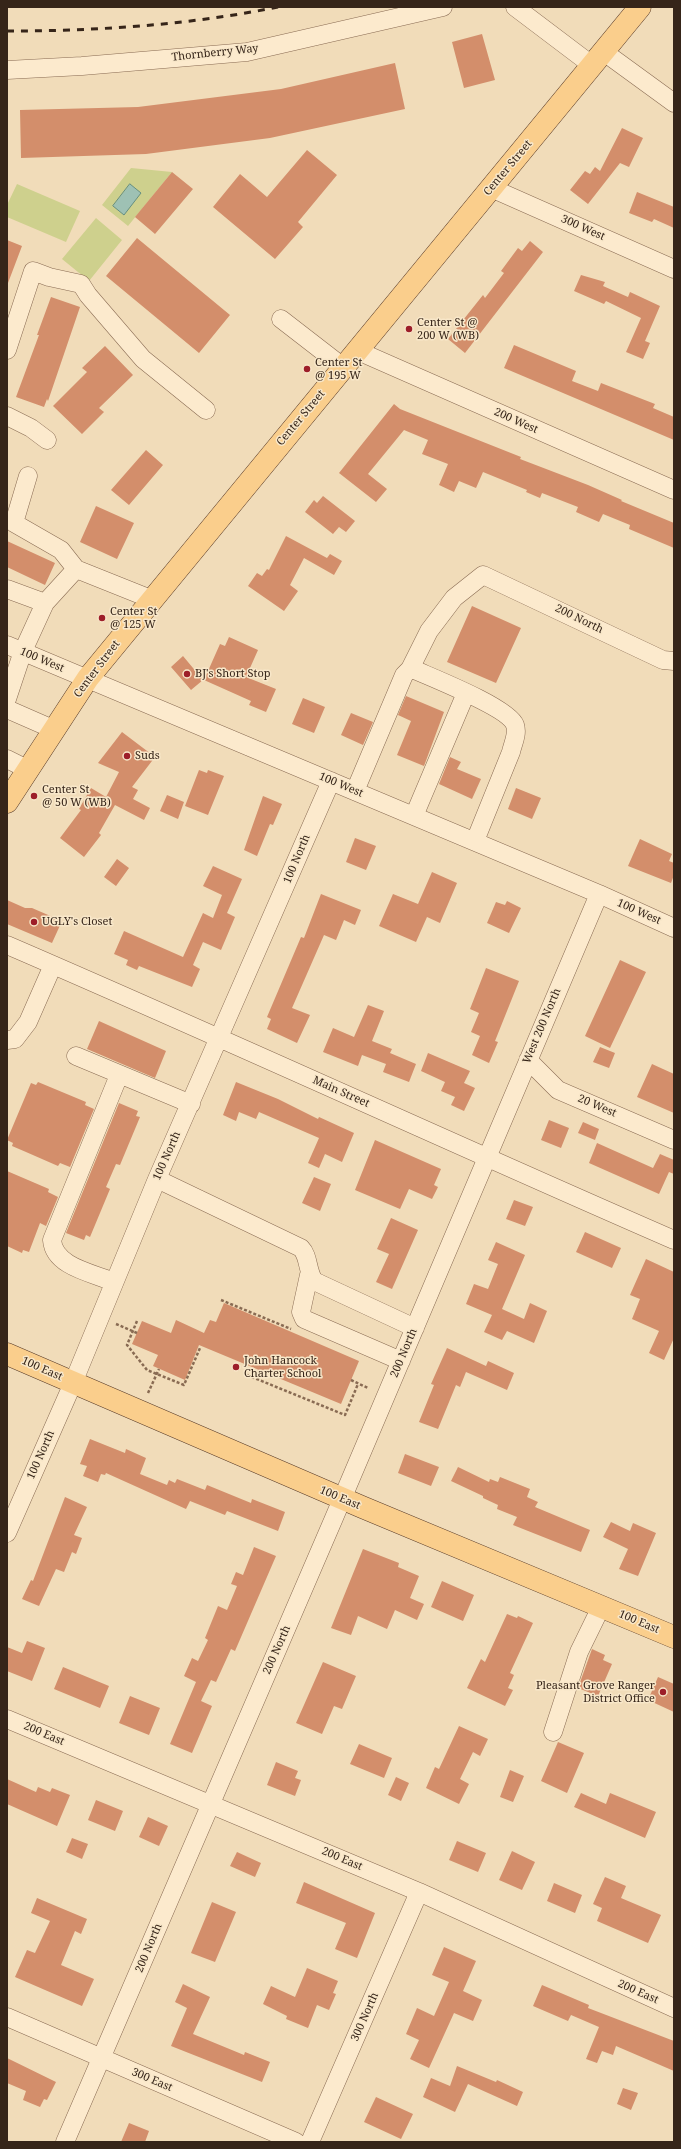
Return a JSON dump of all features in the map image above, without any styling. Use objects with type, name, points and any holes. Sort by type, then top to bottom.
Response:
[{"type":"main road","name":"Center Street","points":[[7,802],[88,678],[151,599],[599,59],[640,7]]},
{"type":"main road","name":"100 East","points":[[7,1354],[342,1499],[674,1637]]},
{"type":"street","name":"Thornberry Way","points":[[7,70],[82,66],[247,52],[443,7]]},
{"type":"street","points":[[515,7],[674,103]]},
{"type":"street","name":"300 West","points":[[491,188],[674,269]]},
{"type":"street","points":[[7,350],[33,271],[49,277],[81,284],[88,295],[143,359],[206,410]]},
{"type":"street","name":"200 West","points":[[281,319],[350,359],[674,490]]},
{"type":"street","points":[[7,416],[31,428],[47,440]]},
{"type":"street","points":[[28,476],[14,522],[61,550],[76,569],[151,599]]},
{"type":"street","points":[[7,699],[15,648],[45,603],[76,569]]},
{"type":"street","name":"200 North","points":[[410,669],[429,632],[454,598],[483,575],[663,660],[674,661]]},
{"type":"street","points":[[7,589],[45,603]]},
{"type":"street","name":"100 West","points":[[15,648],[475,841],[674,928]]},
{"type":"street","points":[[355,791],[404,675],[410,669],[466,693],[509,717],[514,723],[516,730],[511,752],[475,841]]},
{"type":"street","points":[[414,816],[466,693]]},
{"type":"street","points":[[7,709],[55,730]]},
{"type":"street","points":[[7,759],[28,770]]},
{"type":"street","name":"100 North","points":[[7,1533],[73,1383],[157,1179],[331,781]]},
{"type":"street","name":"West 200 North","points":[[487,1158],[599,894]]},
{"type":"street","name":"Main Street","points":[[7,945],[220,1037],[487,1158],[674,1240]]},
{"type":"street","points":[[7,1040],[15,1039],[28,1022],[53,965]]},
{"type":"street","points":[[76,1056],[191,1104]]},
{"type":"street","name":"20 West","points":[[528,1060],[558,1090],[674,1140]]},
{"type":"street","points":[[114,1282],[66,1262],[55,1253],[52,1240],[119,1075]]},
{"type":"street","name":"200 North","points":[[65,2142],[487,1158]]},
{"type":"street","points":[[157,1179],[301,1248],[304,1251],[310,1275],[314,1281],[326,1288],[415,1328]]},
{"type":"street","points":[[310,1275],[301,1312],[304,1319],[401,1360]]},
{"type":"street","points":[[553,1732],[579,1652],[601,1606]]},
{"type":"street","name":"200 East","points":[[7,1719],[420,1892],[674,2008]]},
{"type":"street","name":"300 North","points":[[310,2142],[420,1892]]},
{"type":"street","name":"300 East","points":[[7,2017],[296,2142]]},
{"type":"path","points":[[137,1321],[127,1344],[147,1370],[184,1385],[200,1348]]},
{"type":"path","points":[[116,1324],[137,1333]]},
{"type":"path","points":[[148,1393],[159,1369]]},
{"type":"path","points":[[247,1375],[345,1415],[358,1384]]},
{"type":"path","points":[[351,1380],[368,1388]]},
{"type":"green space","points":[[131,168],[172,172],[128,226],[102,205]]},
{"type":"green space","points":[[17,184],[80,211],[66,242],[7,217],[7,205]]},
{"type":"green space","points":[[96,218],[122,240],[89,281],[62,259]]},
{"type":"shaded area","points":[[130,184],[141,193],[124,215],[113,206]]},
{"type":"building","points":[[482,34],[495,80],[464,88],[452,42]]},
{"type":"building","points":[[395,63],[405,109],[270,138],[146,154],[21,158],[20,110],[138,107],[281,89]]},
{"type":"building","points":[[622,128],[643,138],[629,167],[620,163],[588,204],[570,190],[585,171],[590,174],[595,167],[600,171]]},
{"type":"building","points":[[307,150],[337,175],[298,222],[303,227],[275,259],[213,207],[240,174],[267,197]]},
{"type":"building","points":[[172,172],[193,189],[155,234],[135,217]]},
{"type":"building","points":[[637,192],[674,207],[674,228],[654,219],[652,222],[629,213]]},
{"type":"building","points":[[137,238],[230,315],[199,353],[106,276]]},
{"type":"building","points":[[7,240],[22,246],[8,283],[7,283]]},
{"type":"building","points":[[530,241],[543,252],[465,353],[448,339],[483,295],[485,298],[504,273],[501,271],[518,248],[522,251]]},
{"type":"building","points":[[581,275],[605,282],[603,286],[628,297],[630,292],[660,306],[645,341],[650,343],[643,359],[626,352],[641,318],[606,301],[604,304],[574,291]]},
{"type":"building","points":[[51,297],[80,307],[48,401],[47,399],[44,407],[16,397],[39,335],[37,335]]},
{"type":"building","points":[[514,345],[576,371],[572,381],[598,391],[601,383],[655,404],[653,408],[674,417],[674,440],[504,368]]},
{"type":"building","points":[[105,346],[133,375],[99,408],[104,412],[82,434],[53,406],[87,372],[82,368]]},
{"type":"building","points":[[394,404],[400,409],[521,457],[520,459],[588,485],[622,500],[621,501],[674,523],[674,548],[629,529],[630,525],[603,514],[599,522],[576,512],[578,507],[542,493],[540,498],[526,492],[527,490],[483,472],[476,488],[459,481],[454,492],[439,485],[448,464],[422,454],[428,440],[404,430],[368,474],[387,489],[376,502],[339,473]]},
{"type":"building","points":[[146,450],[163,465],[129,505],[111,490]]},
{"type":"building","points":[[323,496],[355,521],[346,532],[339,527],[333,534],[305,512],[314,500],[317,503]]},
{"type":"building","points":[[96,506],[134,523],[117,559],[80,542]]},
{"type":"building","points":[[286,536],[327,558],[330,554],[342,561],[334,575],[304,558],[290,585],[298,591],[284,611],[248,586],[257,573],[262,576],[267,569],[269,570]]},
{"type":"building","points":[[7,541],[55,563],[45,585],[7,567]]},
{"type":"building","points":[[472,606],[521,628],[496,683],[447,662]]},
{"type":"building","points":[[229,637],[258,650],[246,677],[276,689],[266,712],[249,705],[251,701],[204,680],[220,644],[225,646]]},
{"type":"building","points":[[183,656],[203,680],[191,690],[171,667]]},
{"type":"building","points":[[406,696],[444,712],[424,766],[397,755],[411,721],[398,715]]},
{"type":"building","points":[[303,698],[325,707],[314,733],[292,724]]},
{"type":"building","points":[[351,713],[373,722],[363,745],[341,735]]},
{"type":"building","points":[[122,732],[155,757],[132,787],[138,790],[133,799],[150,808],[144,820],[115,805],[99,833],[101,835],[84,857],[60,838],[81,810],[79,809],[91,788],[106,797],[119,772],[98,763]]},
{"type":"building","points":[[450,757],[461,762],[457,769],[481,779],[472,799],[439,784]]},
{"type":"building","points":[[199,770],[207,773],[208,770],[224,776],[208,815],[185,806]]},
{"type":"building","points":[[516,788],[541,798],[532,819],[508,809]]},
{"type":"building","points":[[167,795],[184,802],[178,819],[160,811]]},
{"type":"building","points":[[263,796],[282,804],[273,825],[270,824],[257,856],[244,850]]},
{"type":"building","points":[[355,838],[376,846],[366,870],[346,862]]},
{"type":"building","points":[[640,839],[672,854],[669,861],[674,863],[674,875],[671,883],[628,866]]},
{"type":"building","points":[[117,859],[129,868],[116,886],[104,877]]},
{"type":"building","points":[[213,866],[242,879],[227,913],[235,917],[221,950],[203,942],[193,965],[200,969],[192,987],[139,966],[137,970],[126,965],[128,960],[114,954],[124,931],[183,957],[203,913],[213,918],[222,895],[203,886]]},
{"type":"building","points":[[432,872],[457,883],[440,923],[427,917],[416,942],[379,926],[393,894],[418,904]]},
{"type":"building","points":[[321,894],[361,910],[355,925],[344,920],[336,940],[324,935],[292,1008],[310,1015],[297,1043],[267,1029],[271,1019],[267,1017],[301,937],[304,938]]},
{"type":"building","name":"UGLY's Closet","points":[[7,900],[25,908],[32,908],[62,921],[52,943],[7,924]]},
{"type":"building","points":[[507,901],[521,908],[509,933],[487,923],[496,902],[505,905]]},
{"type":"building","points":[[620,960],[646,972],[610,1048],[585,1036]]},
{"type":"building","points":[[486,968],[519,981],[495,1041],[498,1042],[489,1063],[472,1055],[480,1036],[471,1032],[479,1013],[470,1009]]},
{"type":"building","points":[[368,1005],[384,1011],[372,1041],[392,1049],[390,1053],[416,1064],[409,1082],[383,1072],[386,1064],[362,1055],[358,1066],[323,1052],[333,1028],[354,1037]]},
{"type":"building","points":[[99,1021],[166,1051],[155,1078],[87,1049]]},
{"type":"building","points":[[600,1047],[615,1053],[609,1068],[593,1062]]},
{"type":"building","points":[[428,1053],[470,1071],[464,1083],[475,1088],[464,1111],[451,1105],[455,1097],[441,1091],[445,1082],[421,1071]]},
{"type":"building","points":[[652,1064],[674,1074],[674,1113],[637,1097]]},
{"type":"building","points":[[38,1082],[86,1102],[85,1105],[94,1109],[70,1167],[60,1163],[58,1166],[12,1146],[13,1143],[7,1140],[31,1083],[36,1085]]},
{"type":"building","points":[[236,1082],[278,1099],[318,1119],[319,1117],[354,1133],[342,1162],[325,1154],[319,1168],[308,1163],[319,1138],[259,1112],[256,1119],[239,1112],[236,1121],[223,1115]]},
{"type":"building","points":[[119,1103],[138,1111],[136,1116],[140,1117],[120,1165],[116,1164],[106,1187],[110,1189],[90,1237],[86,1235],[84,1240],[66,1233]]},
{"type":"building","points":[[549,1120],[569,1128],[561,1148],[541,1140]]},
{"type":"building","points":[[583,1122],[599,1129],[595,1140],[578,1133]]},
{"type":"building","points":[[375,1140],[441,1169],[434,1185],[438,1187],[432,1199],[409,1189],[400,1209],[355,1190]]},
{"type":"building","points":[[597,1143],[653,1168],[660,1154],[674,1160],[674,1174],[669,1172],[659,1194],[589,1163]]},
{"type":"building","points":[[7,1171],[49,1189],[48,1192],[58,1197],[46,1226],[40,1223],[29,1252],[23,1250],[22,1253],[7,1246]]},
{"type":"building","points":[[314,1177],[331,1184],[320,1211],[302,1203]]},
{"type":"building","points":[[514,1200],[533,1207],[525,1226],[506,1219]]},
{"type":"building","points":[[391,1218],[418,1230],[392,1289],[376,1282],[389,1254],[377,1249]]},
{"type":"building","points":[[585,1232],[621,1248],[612,1268],[576,1252]]},
{"type":"building","points":[[496,1242],[525,1255],[502,1309],[524,1319],[530,1303],[547,1311],[534,1343],[507,1331],[502,1340],[484,1332],[492,1315],[466,1304],[474,1284],[488,1289],[498,1264],[488,1260]]},
{"type":"building","points":[[646,1259],[674,1272],[674,1338],[664,1360],[649,1353],[659,1331],[632,1319],[640,1299],[630,1295]]},
{"type":"building","points":[[224,1303],[359,1361],[341,1404],[199,1345],[185,1380],[153,1366],[158,1355],[132,1344],[142,1321],[171,1333],[176,1320],[204,1333],[210,1320],[216,1322]]},
{"type":"building","points":[[447,1348],[486,1366],[488,1361],[514,1373],[507,1390],[466,1372],[460,1387],[456,1385],[438,1429],[419,1422],[434,1385],[431,1384]]},
{"type":"building","points":[[90,1439],[125,1453],[126,1449],[146,1458],[140,1474],[167,1485],[169,1480],[175,1483],[177,1479],[205,1490],[207,1485],[251,1503],[252,1499],[285,1512],[278,1531],[227,1511],[225,1515],[190,1501],[186,1509],[106,1473],[105,1475],[101,1474],[98,1482],[83,1476],[87,1466],[80,1464]]},
{"type":"building","points":[[405,1454],[439,1467],[431,1486],[398,1473]]},
{"type":"building","points":[[458,1467],[489,1482],[490,1479],[498,1482],[500,1477],[530,1489],[527,1497],[538,1502],[535,1507],[590,1530],[581,1552],[513,1525],[517,1517],[497,1509],[498,1505],[451,1481]]},
{"type":"building","points":[[65,1497],[87,1507],[74,1535],[82,1538],[76,1554],[72,1552],[64,1572],[56,1569],[39,1606],[22,1599],[31,1580],[33,1581]]},
{"type":"building","points":[[611,1522],[630,1531],[633,1523],[656,1533],[638,1576],[619,1569],[628,1549],[603,1537]]},
{"type":"building","points":[[254,1547],[276,1556],[235,1651],[231,1649],[216,1682],[211,1680],[201,1701],[212,1706],[192,1753],[170,1744],[196,1682],[184,1676],[192,1658],[198,1661],[208,1640],[205,1638],[218,1606],[227,1610],[237,1586],[231,1584],[236,1572],[243,1575]]},
{"type":"building","points":[[363,1549],[399,1563],[398,1567],[419,1576],[410,1598],[424,1604],[417,1620],[395,1610],[387,1629],[358,1616],[351,1635],[331,1628]]},
{"type":"building","points":[[442,1581],[474,1595],[463,1621],[431,1607]]},
{"type":"building","points":[[507,1614],[517,1618],[518,1616],[533,1623],[510,1673],[514,1675],[508,1688],[513,1690],[505,1706],[467,1688],[481,1659],[485,1662]]},
{"type":"building","points":[[27,1641],[45,1648],[32,1681],[7,1671],[7,1647],[22,1653]]},
{"type":"building","points":[[592,1649],[605,1655],[603,1660],[612,1664],[598,1696],[578,1688]]},
{"type":"building","points":[[323,1662],[356,1676],[342,1709],[334,1706],[322,1734],[296,1723]]},
{"type":"building","points":[[63,1667],[109,1686],[100,1708],[54,1689]]},
{"type":"building","name":"Pleasant Grove Ranger District Office","points":[[658,1677],[674,1684],[674,1712],[648,1700]]},
{"type":"building","points":[[130,1696],[160,1708],[149,1735],[119,1723]]},
{"type":"building","points":[[459,1726],[488,1739],[480,1756],[473,1752],[460,1779],[469,1784],[459,1804],[426,1788],[435,1767],[439,1769]]},
{"type":"building","points":[[558,1742],[584,1753],[567,1793],[541,1781]]},
{"type":"building","points":[[359,1744],[392,1758],[384,1778],[350,1764]]},
{"type":"building","points":[[276,1762],[298,1771],[295,1778],[301,1780],[295,1796],[267,1785]]},
{"type":"building","points":[[510,1770],[524,1776],[513,1802],[500,1797]]},
{"type":"building","points":[[396,1777],[409,1783],[401,1801],[388,1795]]},
{"type":"building","points":[[7,1779],[36,1792],[38,1787],[50,1792],[52,1788],[70,1795],[57,1826],[7,1804]]},
{"type":"building","points":[[581,1793],[606,1804],[610,1793],[656,1812],[645,1838],[574,1807]]},
{"type":"building","points":[[96,1800],[123,1811],[115,1831],[88,1820]]},
{"type":"building","points":[[148,1817],[168,1826],[159,1846],[139,1837]]},
{"type":"building","points":[[72,1838],[88,1844],[82,1859],[66,1852]]},
{"type":"building","points":[[457,1841],[486,1853],[478,1872],[449,1860]]},
{"type":"building","points":[[512,1851],[535,1862],[522,1890],[499,1880]]},
{"type":"building","points":[[237,1852],[261,1863],[255,1877],[230,1866]]},
{"type":"building","points":[[605,1877],[626,1886],[621,1898],[661,1915],[648,1943],[597,1921],[602,1908],[593,1904]]},
{"type":"building","points":[[304,1882],[375,1913],[357,1958],[335,1949],[346,1923],[296,1903]]},
{"type":"building","points":[[554,1883],[582,1895],[575,1913],[547,1901]]},
{"type":"building","points":[[37,1898],[87,1919],[81,1934],[75,1931],[61,1965],[94,1979],[82,2006],[15,1977],[27,1950],[35,1953],[50,1921],[31,1913]]},
{"type":"building","points":[[212,1902],[236,1912],[215,1962],[191,1953]]},
{"type":"building","points":[[444,1947],[476,1961],[463,1991],[482,2000],[473,2021],[454,2013],[429,2068],[410,2059],[419,2040],[406,2034],[417,2008],[434,2016],[449,1982],[432,1975]]},
{"type":"building","points":[[307,1968],[338,1981],[333,1993],[336,1994],[329,2010],[317,2005],[308,2028],[286,2019],[287,2016],[263,2004],[271,1986],[295,1997]]},
{"type":"building","points":[[183,1984],[210,1997],[193,2034],[244,2055],[245,2052],[270,2062],[262,2082],[171,2046],[187,2008],[175,2002]]},
{"type":"building","points":[[542,1985],[589,2005],[588,2008],[674,2041],[674,2071],[616,2046],[613,2055],[602,2051],[597,2063],[586,2059],[599,2027],[571,2015],[568,2021],[533,2006]]},
{"type":"building","points":[[7,2058],[56,2082],[47,2100],[44,2099],[40,2107],[23,2100],[26,2091],[7,2083]]},
{"type":"building","points":[[457,2066],[496,2082],[497,2080],[523,2092],[517,2106],[468,2084],[455,2112],[423,2097],[431,2078],[450,2086]]},
{"type":"building","points":[[623,2088],[638,2093],[631,2110],[617,2104]]},
{"type":"building","points":[[376,2097],[413,2114],[401,2139],[364,2122]]},
{"type":"building","points":[[129,2123],[149,2131],[145,2142],[121,2142]]},
{"type":"railway","points":[[7,31],[75,30],[177,23],[278,7]]},
{"type":"place","name":"Center St @ 200 W (WB)","points":[[409,329]]},
{"type":"place","name":"Center St @ 195 W","points":[[307,369]]},
{"type":"place","name":"Center St @ 125 W","points":[[102,618]]},
{"type":"place","name":"BJ's Short Stop","points":[[187,674]]},
{"type":"place","name":"Suds","points":[[127,756]]},
{"type":"place","name":"Center St @ 50 W (WB)","points":[[34,796]]},
{"type":"place","name":"UGLY's Closet","points":[[34,922]]},
{"type":"place","name":"John Hancock Charter School","points":[[236,1367]]},
{"type":"place","name":"Pleasant Grove Ranger District Office","points":[[663,1692]]}]
